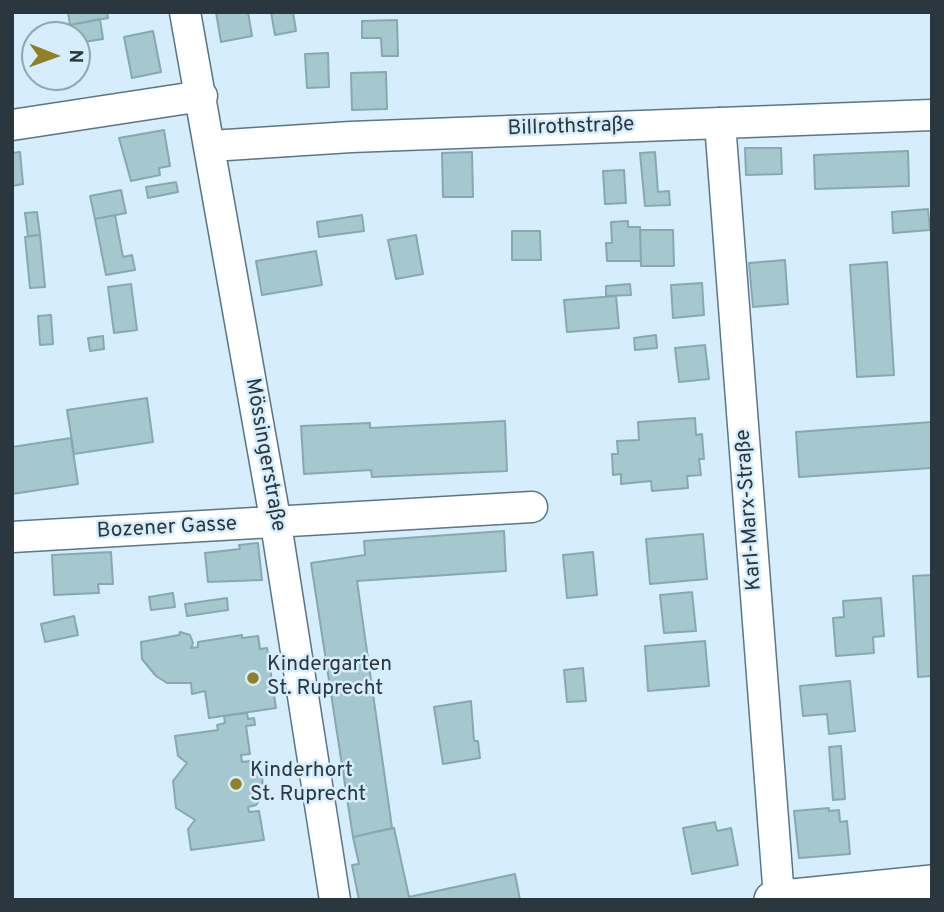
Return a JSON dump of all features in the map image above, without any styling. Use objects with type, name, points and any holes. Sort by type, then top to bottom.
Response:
[{"type":"street","name":"Mössingerstraße","points":[[185,12],[211,146],[276,524],[335,900]]},
{"type":"street","points":[[12,125],[202,96]]},
{"type":"street","name":"Billrothstraße","points":[[211,146],[351,136],[932,115]]},
{"type":"street","name":"Karl-Marx-Straße","points":[[720,123],[776,899]]},
{"type":"street","name":"Bozener Gasse","points":[[12,537],[276,524],[532,507]]},
{"type":"street","points":[[776,899],[932,884]]},
{"type":"building","points":[[68,12],[107,12],[108,18],[91,21],[69,21]]},
{"type":"building","points":[[216,12],[248,12],[252,36],[221,42]]},
{"type":"building","points":[[271,12],[293,12],[296,31],[275,35]]},
{"type":"building","points":[[100,19],[103,39],[91,41],[90,21]]},
{"type":"building","points":[[397,20],[398,56],[382,56],[381,38],[362,38],[362,21]]},
{"type":"building","points":[[153,31],[161,72],[132,78],[124,37]]},
{"type":"building","points":[[328,53],[329,87],[307,88],[305,54]]},
{"type":"building","points":[[386,72],[387,109],[352,110],[351,73]]},
{"type":"building","points":[[164,130],[170,166],[159,168],[160,175],[131,181],[119,138]]},
{"type":"building","points":[[745,148],[781,148],[782,174],[746,175]]},
{"type":"building","points":[[908,151],[909,186],[815,189],[814,155]]},
{"type":"building","points":[[20,152],[23,184],[12,186],[12,153]]},
{"type":"building","points":[[472,152],[473,197],[443,197],[442,153]]},
{"type":"building","points":[[655,152],[658,192],[669,191],[670,205],[645,206],[640,153]]},
{"type":"building","points":[[624,170],[626,203],[605,204],[603,171]]},
{"type":"building","points":[[176,182],[178,192],[148,198],[146,187]]},
{"type":"building","points":[[121,190],[126,213],[95,219],[90,196]]},
{"type":"building","points":[[928,209],[930,230],[893,233],[892,212]]},
{"type":"building","points":[[37,212],[40,235],[28,236],[25,213]]},
{"type":"building","points":[[115,215],[123,257],[132,255],[135,270],[106,275],[95,219]]},
{"type":"building","points":[[362,215],[364,231],[319,237],[317,222]]},
{"type":"building","points":[[628,221],[628,227],[640,227],[641,261],[607,261],[606,243],[612,243],[611,222]]},
{"type":"building","points":[[640,230],[673,230],[674,266],[641,266]]},
{"type":"building","points":[[512,231],[540,231],[541,260],[512,260]]},
{"type":"building","points":[[40,235],[45,287],[30,288],[25,237]]},
{"type":"building","points":[[416,235],[423,274],[396,279],[388,240]]},
{"type":"building","points":[[316,251],[322,285],[262,295],[256,261]]},
{"type":"building","points":[[785,260],[788,304],[753,307],[749,263]]},
{"type":"building","points":[[887,262],[894,375],[857,377],[850,265]]},
{"type":"building","points":[[702,283],[704,315],[673,318],[671,285]]},
{"type":"building","points":[[131,284],[137,330],[114,333],[108,287]]},
{"type":"building","points":[[630,284],[631,295],[606,296],[606,286]]},
{"type":"building","points":[[616,296],[619,328],[567,332],[564,300]]},
{"type":"building","points":[[51,315],[53,344],[40,345],[38,316]]},
{"type":"building","points":[[656,335],[657,348],[635,350],[634,338]]},
{"type":"building","points":[[103,336],[104,349],[90,351],[88,338]]},
{"type":"building","points":[[705,345],[709,379],[679,382],[675,348]]},
{"type":"building","points":[[147,398],[153,442],[74,454],[67,410]]},
{"type":"building","points":[[695,418],[696,435],[702,434],[704,459],[699,459],[701,475],[687,476],[688,488],[652,491],[651,481],[621,484],[621,474],[613,475],[612,454],[618,454],[617,441],[639,440],[638,422]]},
{"type":"building","points":[[505,421],[507,471],[372,477],[371,470],[304,474],[301,426],[370,423],[370,428]]},
{"type":"building","points":[[932,422],[932,468],[799,477],[796,432]]},
{"type":"building","points":[[71,438],[78,484],[12,494],[12,447]]},
{"type":"building","points":[[504,531],[506,571],[357,581],[392,828],[353,837],[311,563],[365,555],[364,541]]},
{"type":"building","points":[[703,534],[707,579],[650,584],[646,539]]},
{"type":"building","points":[[258,543],[262,580],[208,582],[205,553],[240,549],[239,545]]},
{"type":"building","points":[[111,552],[113,584],[98,584],[99,593],[54,595],[52,555]]},
{"type":"building","points":[[593,552],[597,595],[567,598],[563,555]]},
{"type":"building","points":[[932,575],[932,676],[918,677],[913,576]]},
{"type":"building","points":[[692,592],[696,631],[664,633],[660,595]]},
{"type":"building","points":[[173,593],[175,607],[151,610],[149,597]]},
{"type":"building","points":[[227,598],[228,610],[187,616],[185,604]]},
{"type":"building","points":[[881,598],[884,636],[873,637],[874,653],[836,656],[833,618],[844,617],[843,601]]},
{"type":"building","points":[[74,616],[78,635],[45,642],[41,624]]},
{"type":"building","points":[[180,632],[190,635],[193,643],[191,648],[198,647],[198,642],[242,635],[242,638],[258,636],[260,649],[267,648],[276,708],[209,718],[205,691],[192,694],[191,683],[167,683],[156,676],[142,659],[141,642],[179,635]]},
{"type":"building","points":[[705,641],[709,686],[648,691],[645,646]]},
{"type":"building","points":[[583,668],[586,701],[567,702],[564,670]]},
{"type":"building","points":[[850,681],[855,731],[829,734],[827,714],[803,716],[800,686]]},
{"type":"building","points":[[471,701],[474,741],[478,741],[480,758],[443,764],[434,707]]},
{"type":"building","points":[[247,713],[248,719],[254,718],[255,725],[246,726],[250,754],[241,755],[242,762],[250,761],[261,769],[264,795],[256,805],[248,807],[249,812],[259,811],[264,840],[191,850],[188,829],[195,820],[176,808],[173,781],[187,763],[178,756],[175,736],[218,730],[217,725],[225,723],[224,716]]},
{"type":"building","points":[[841,746],[845,799],[833,800],[829,747]]},
{"type":"building","points":[[829,808],[829,811],[839,810],[840,822],[847,821],[850,854],[799,858],[794,811]]},
{"type":"building","points":[[715,822],[717,831],[731,828],[738,865],[692,874],[683,828]]},
{"type":"building","points":[[394,828],[409,897],[515,874],[520,900],[359,900],[352,865],[359,864],[353,837]]},
{"type":"place","name":"Kindergarten St. Ruprecht","points":[[253,678]]},
{"type":"place","name":"Kinderhort St. Ruprecht","points":[[236,784]]}]
